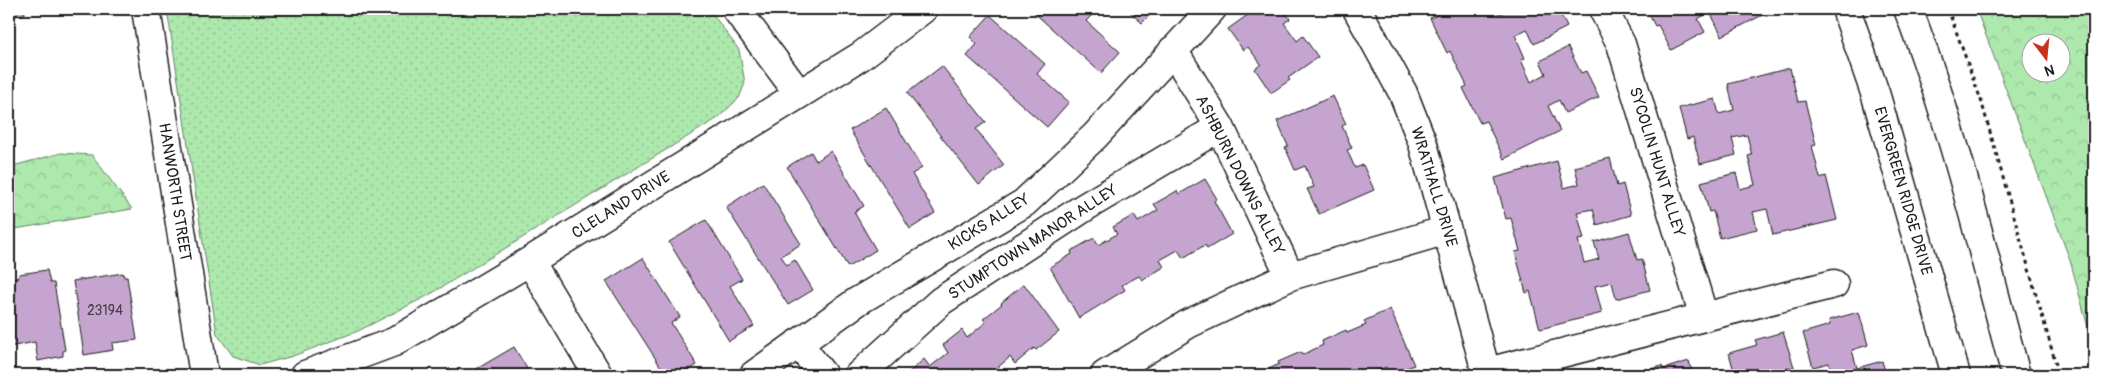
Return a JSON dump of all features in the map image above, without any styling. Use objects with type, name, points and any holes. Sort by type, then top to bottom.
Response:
[{"type":"street","name":"HANWORTH STREET","points":[[146,9],[204,375]]},
{"type":"street","points":[[736,9],[799,94]]},
{"type":"street","name":"CLELAND DRIVE","points":[[305,375],[394,342],[530,261],[861,56],[923,9]]},
{"type":"street","name":"KICKS ALLEY","points":[[754,375],[858,301],[1024,203],[1095,136],[1212,9]]},
{"type":"street","name":"WRATHALL DRIVE","points":[[1357,9],[1403,93],[1423,144],[1487,374]]},
{"type":"street","name":"SYCOLIN HUNT ALLEY","points":[[1603,9],[1621,44],[1704,317]]},
{"type":"street","name":"EVERGREEN RIDGE DRIVE","points":[[1846,9],[1876,96],[1956,375]]},
{"type":"street","points":[[1908,9],[1925,51],[1946,116],[2016,375]]},
{"type":"street","name":"ASHBURN DOWNS ALLEY","points":[[1173,50],[1220,127],[1290,276]]},
{"type":"street","name":"STUMPTOWN MANOR ALLEY","points":[[859,375],[941,301],[1085,207],[1220,127]]},
{"type":"street","points":[[1105,375],[1188,324],[1290,276],[1447,230]]},
{"type":"street","points":[[530,261],[598,375]]},
{"type":"street","points":[[1487,374],[1834,284]]},
{"type":"street","points":[[798,343],[823,375]]},
{"type":"path","points":[[1948,9],[1981,100],[2059,375]]},
{"type":"green space","points":[[167,9],[709,9],[739,50],[745,83],[739,98],[718,118],[429,295],[358,331],[293,356],[260,365],[233,356],[217,334]]},
{"type":"green space","points":[[1976,9],[2094,9],[2094,350],[2070,260]]},
{"type":"green space","points":[[61,153],[92,155],[132,209],[9,230],[9,167]]},
{"type":"building","points":[[9,9],[24,9],[25,14],[9,17]]},
{"type":"building","points":[[1030,9],[1093,9],[1096,11],[1086,21],[1120,52],[1101,73]]},
{"type":"building","points":[[1127,9],[1156,9],[1142,23]]},
{"type":"building","points":[[1256,9],[1283,9],[1290,19],[1284,23],[1297,41],[1303,36],[1318,57],[1288,78],[1290,80],[1271,93],[1255,69],[1261,64],[1248,47],[1243,50],[1228,29]]},
{"type":"building","points":[[1435,9],[1497,9],[1500,14],[1510,9],[1558,9],[1567,27],[1534,44],[1527,29],[1515,35],[1525,58],[1521,60],[1531,82],[1546,74],[1540,61],[1568,47],[1581,73],[1586,71],[1599,97],[1565,113],[1559,100],[1548,106],[1560,131],[1504,159],[1486,121],[1480,123],[1463,88],[1467,86],[1450,51],[1447,53],[1430,18],[1438,15]]},
{"type":"building","points":[[1646,9],[1774,9],[1722,36],[1710,12],[1698,19],[1705,32],[1671,50],[1658,25],[1655,26]]},
{"type":"building","points":[[990,15],[1045,64],[1037,74],[1069,102],[1047,127],[967,56],[977,44],[970,37]]},
{"type":"building","points":[[942,66],[986,122],[976,129],[1004,165],[979,185],[907,93]]},
{"type":"building","points":[[1790,68],[1798,102],[1805,101],[1816,145],[1812,146],[1820,178],[1826,176],[1837,220],[1773,235],[1767,209],[1753,212],[1757,229],[1720,238],[1713,211],[1709,212],[1701,182],[1736,173],[1740,189],[1755,185],[1748,156],[1752,155],[1747,135],[1732,138],[1736,155],[1700,164],[1693,137],[1687,139],[1679,108],[1715,99],[1719,114],[1734,110],[1728,84]]},
{"type":"building","points":[[1333,96],[1346,124],[1342,126],[1352,148],[1347,150],[1355,168],[1363,165],[1374,190],[1319,214],[1307,189],[1314,187],[1305,166],[1295,170],[1285,147],[1288,146],[1277,121]]},
{"type":"building","points":[[886,108],[922,168],[912,174],[935,213],[910,229],[850,130]]},
{"type":"building","points":[[831,151],[864,206],[854,212],[876,250],[848,267],[787,167],[811,152],[816,161]]},
{"type":"building","points":[[1610,158],[1617,186],[1623,184],[1631,215],[1597,225],[1593,209],[1577,212],[1584,239],[1578,240],[1584,263],[1599,259],[1594,242],[1629,232],[1637,260],[1642,259],[1650,290],[1616,299],[1612,282],[1595,286],[1602,313],[1540,329],[1530,291],[1526,293],[1515,252],[1520,251],[1511,218],[1506,219],[1495,178],[1557,161],[1564,188],[1579,184],[1575,167]]},
{"type":"building","points":[[1205,179],[1217,199],[1214,201],[1232,234],[1207,249],[1205,245],[1183,258],[1178,250],[1160,260],[1164,267],[1142,280],[1139,276],[1122,285],[1125,290],[1079,318],[1050,267],[1072,254],[1071,251],[1094,238],[1098,245],[1117,234],[1113,227],[1134,215],[1138,222],[1158,210],[1154,204],[1177,191],[1179,194]]},
{"type":"building","points":[[763,183],[801,244],[781,256],[787,265],[795,260],[813,290],[788,305],[726,207]]},
{"type":"building","points":[[706,220],[742,279],[730,286],[754,326],[729,341],[669,242]]},
{"type":"building","points":[[643,258],[680,317],[671,323],[697,365],[681,375],[666,375],[606,281]]},
{"type":"building","points":[[47,270],[50,283],[54,283],[65,350],[63,351],[63,356],[38,361],[35,342],[9,347],[9,279],[19,277],[19,274]]},
{"type":"building","points":[[123,273],[124,277],[127,277],[137,340],[112,343],[113,350],[84,355],[73,281]]},
{"type":"building","points":[[1024,284],[1059,332],[1036,350],[1034,348],[1015,364],[1010,357],[996,369],[1002,375],[906,375],[924,359],[930,367],[948,353],[943,345],[962,330],[967,338],[986,322],[983,319]]},
{"type":"building","points":[[1390,309],[1414,365],[1390,375],[1386,367],[1367,375],[1249,375],[1259,370],[1261,373],[1279,364],[1278,362],[1301,352],[1302,355],[1323,345],[1322,341],[1346,330],[1347,333],[1366,325],[1364,321]]},
{"type":"building","points":[[1859,312],[1868,345],[1852,350],[1857,368],[1882,361],[1886,375],[1832,375],[1829,363],[1813,367],[1803,333],[1830,325],[1829,320]]},
{"type":"building","points":[[1783,332],[1794,367],[1779,371],[1780,375],[1735,375],[1729,353],[1757,345],[1755,340]]},
{"type":"building","points":[[514,347],[529,372],[523,375],[468,374]]},
{"type":"building","points":[[1689,361],[1693,375],[1632,374],[1662,366],[1663,369]]}]
